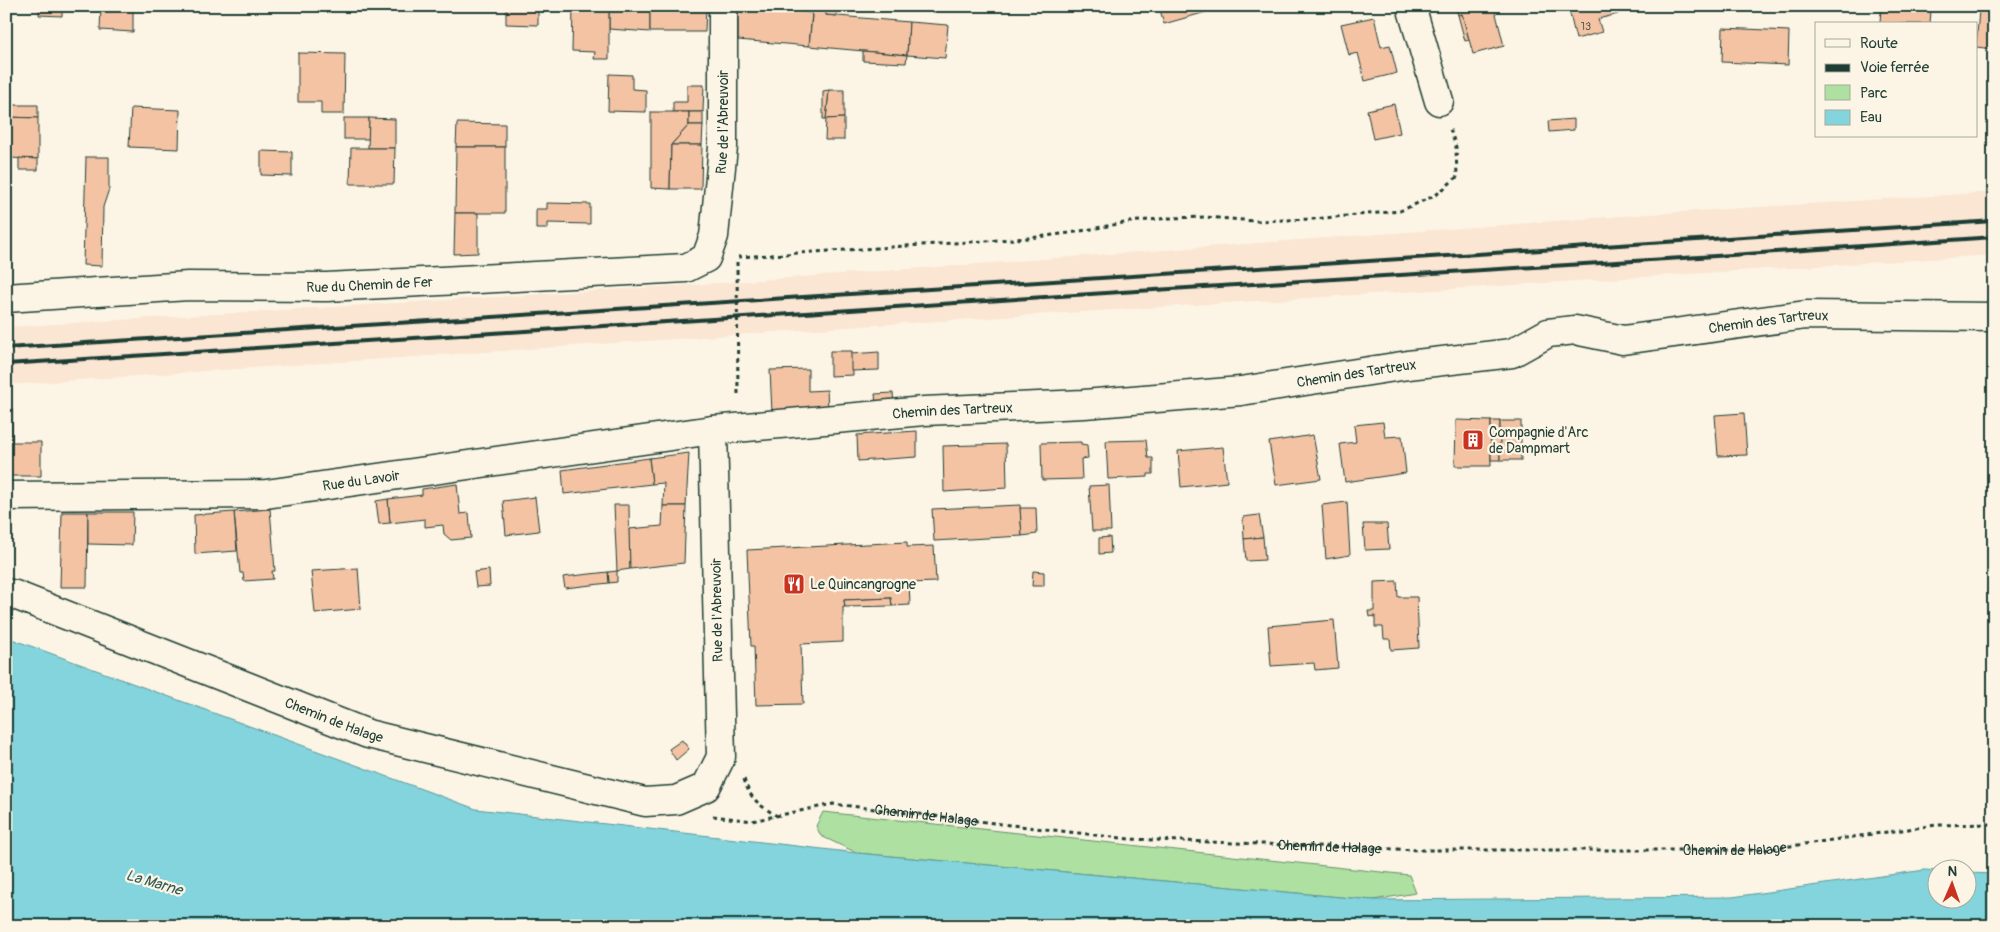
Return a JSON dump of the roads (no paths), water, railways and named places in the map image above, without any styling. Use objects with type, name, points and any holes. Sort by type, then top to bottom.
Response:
[{"type":"street","name":"Rue de l'Abreuvoir","points":[[714,236],[723,147],[723,6]]},
{"type":"street","points":[[1411,6],[1439,101]]},
{"type":"street","name":"Rue du Chemin de Fer","points":[[6,298],[188,286],[327,287],[686,268],[706,258],[714,236]]},
{"type":"street","name":"Chemin des Tartreux","points":[[713,430],[924,411],[1084,404],[1241,391],[1408,365],[1512,353],[1548,333],[1575,330],[1623,340],[1806,315],[1994,317]]},
{"type":"street","name":"Rue de l'Abreuvoir","points":[[706,787],[721,757],[713,430]]},
{"type":"street","name":"Rue du Lavoir","points":[[6,496],[266,494],[713,430]]},
{"type":"street","name":"Chemin de Halage","points":[[6,594],[15,595],[368,734],[645,802],[676,800],[706,787]]},
{"type":"water","name":"La Marne","points":[[6,637],[476,809],[857,853],[1373,900],[1732,897],[1925,870],[1928,870],[1928,910],[1978,910],[1978,873],[1994,874],[1994,926],[6,926]]},
{"type":"railway","points":[[6,348],[1994,221]]},
{"type":"railway","points":[[6,364],[1994,237]]},
{"type":"place","name":"Compagnie d'Arc de Dampmart","points":[[1473,440]]},
{"type":"place","name":"Le Quincangrogne","points":[[794,584]]}]
